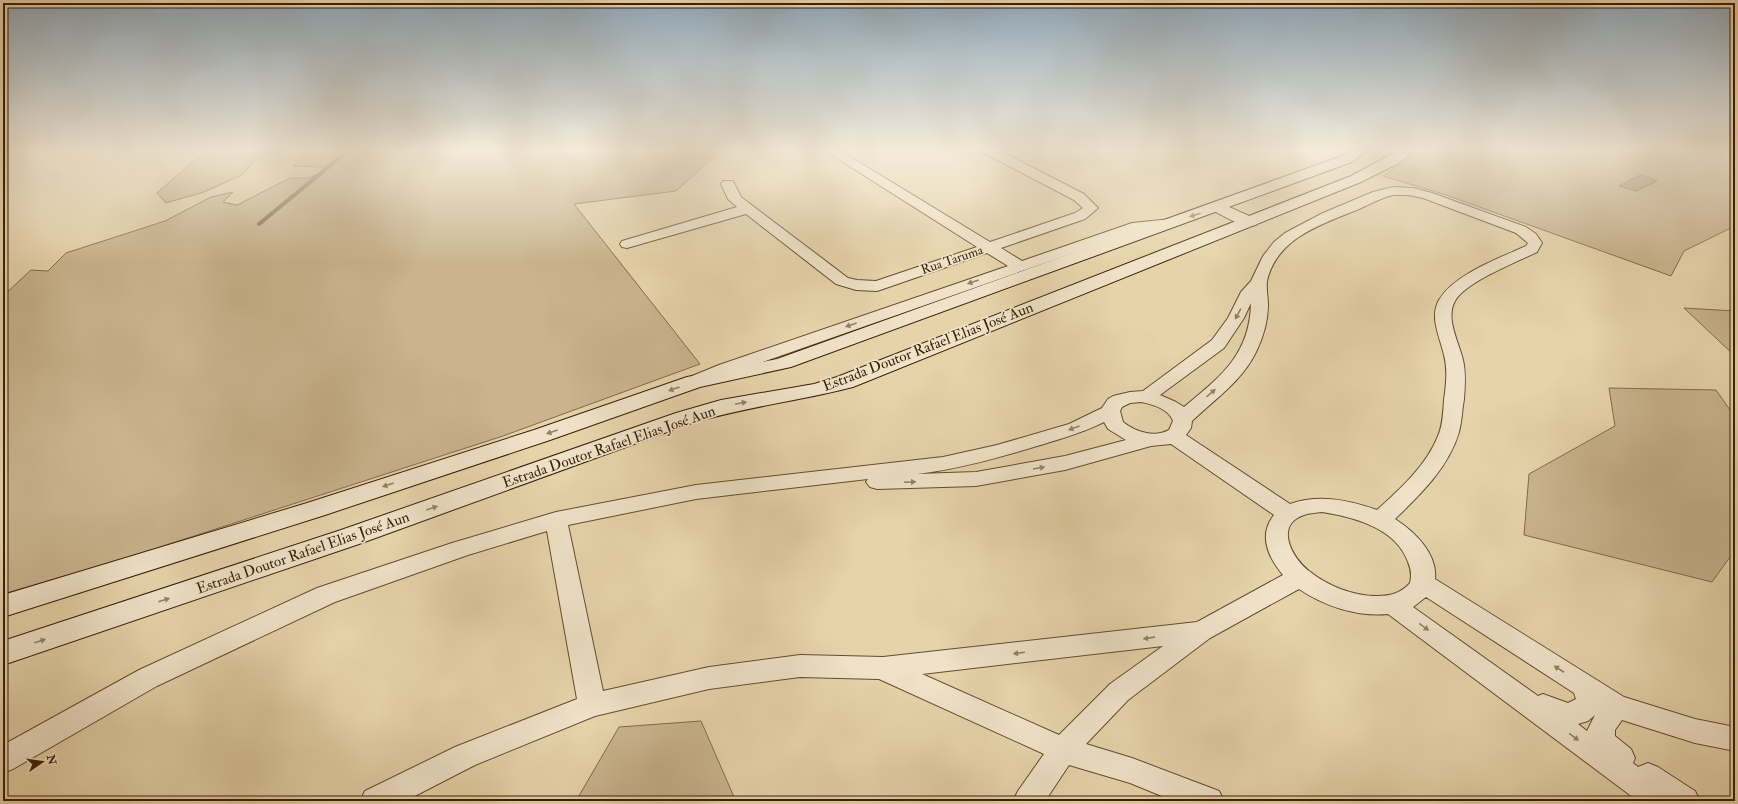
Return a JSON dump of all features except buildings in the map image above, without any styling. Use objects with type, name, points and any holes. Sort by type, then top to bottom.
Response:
[{"type":"main road","points":[[3,606],[316,509],[542,435],[695,382],[760,370],[784,363],[1270,188]]},
{"type":"main road","name":"Estrada Doutor Rafael Elias José Aun","points":[[3,653],[364,532],[684,418],[721,407],[816,390],[845,382],[1335,188]]},
{"type":"main road","points":[[1218,207],[1250,222]]},
{"type":"street","name":"Rua Taruma","points":[[730,188],[735,199],[747,209],[842,281],[856,285],[877,286],[1080,216],[1091,208],[1079,197],[1061,188]]},
{"type":"street","points":[[891,188],[1019,266]]},
{"type":"street","points":[[1146,397],[1218,344],[1236,318],[1249,292],[1259,282],[1271,254],[1282,243],[1295,233],[1334,214],[1377,196],[1394,191],[1420,193],[1521,230],[1531,237],[1535,243],[1532,248],[1463,285],[1447,300],[1443,315],[1444,327],[1456,369],[1455,396],[1448,436],[1429,468],[1416,484],[1380,520]]},
{"type":"street","points":[[627,244],[747,209]]},
{"type":"street","points":[[695,382],[725,368],[1137,226],[1171,223]]},
{"type":"street","points":[[830,478],[883,483],[976,479],[1065,463],[1149,440],[1162,439],[1177,427],[1228,379],[1241,364],[1250,348],[1259,313],[1259,282]]},
{"type":"street","points":[[3,760],[148,678],[326,595],[460,549],[556,520],[696,492],[943,464],[1000,451],[1076,428],[1110,412],[1111,408],[1117,402],[1128,398],[1146,397],[1162,401],[1174,409],[1177,427],[1289,514]]},
{"type":"street","points":[[1110,412],[1115,424],[1129,435],[1149,440]]},
{"type":"street","points":[[1322,505],[1351,509],[1380,520],[1406,539],[1415,550],[1421,561],[1424,572],[1422,582],[1416,592],[1406,600],[1392,604],[1361,604],[1344,600],[1318,589],[1300,577],[1284,559],[1276,541],[1276,530],[1281,521],[1289,514],[1304,507],[1322,505]]},
{"type":"street","points":[[556,520],[592,705]]},
{"type":"street","points":[[1028,801],[1063,750],[1093,717],[1119,692],[1201,631],[1300,577]]},
{"type":"street","points":[[1422,582],[1616,706],[1695,731],[1735,739]]},
{"type":"street","points":[[1392,604],[1661,801]]},
{"type":"street","points":[[375,801],[465,756],[592,705],[709,678],[800,666],[883,668],[1201,631]]},
{"type":"street","points":[[883,668],[1063,750],[1132,771],[1209,801]]},
{"type":"street","points":[[1514,693],[1565,715],[1581,712],[1590,702],[1586,687]]},
{"type":"street","points":[[1616,706],[1600,730],[1600,738],[1610,750],[1685,801]]},
{"type":"shaded area","points":[[163,188],[214,188],[166,203],[157,193]]},
{"type":"shaded area","points":[[271,188],[680,188],[676,191],[574,204],[700,364],[503,436],[123,559],[3,594],[3,296],[31,270],[48,271],[66,253],[165,221],[211,197],[233,192],[223,202],[237,205]]},
{"type":"shaded area","points":[[1421,188],[1735,188],[1735,226],[1684,251],[1671,276],[1446,195]]},
{"type":"shaded area","points":[[1624,188],[1643,188],[1636,191]]},
{"type":"shaded area","points":[[1684,308],[1735,311],[1735,356]]},
{"type":"shaded area","points":[[1609,388],[1716,390],[1735,417],[1735,550],[1712,582],[1524,535],[1529,474],[1615,426]]},
{"type":"shaded area","points":[[701,721],[734,797],[732,801],[576,801],[619,727]]},
{"type":"waterway","points":[[259,224],[303,188]]}]
